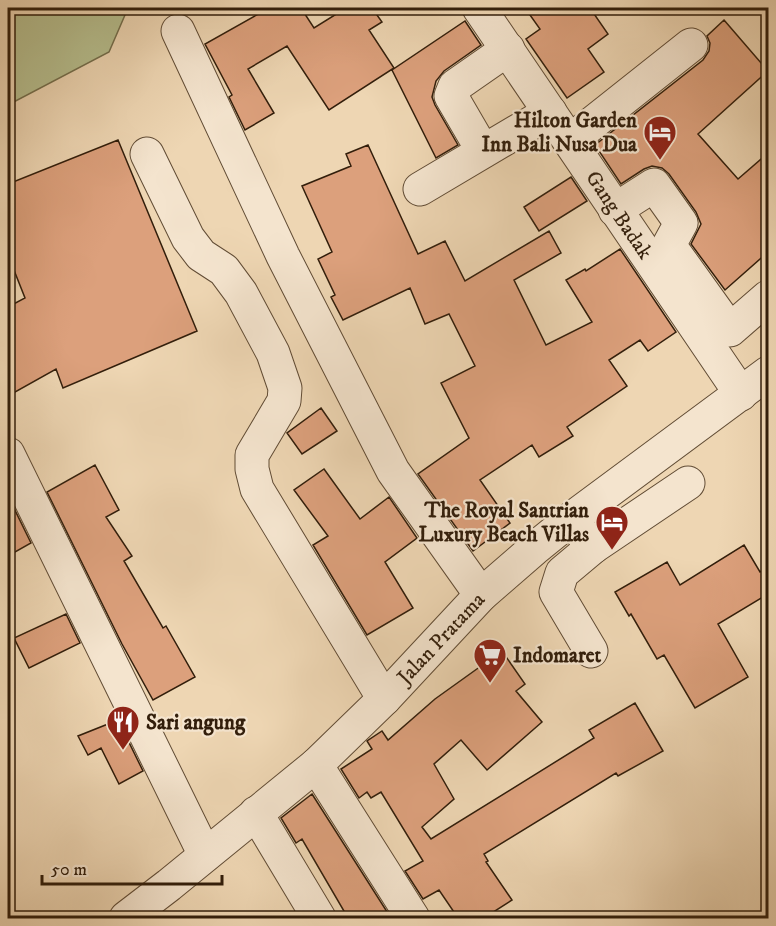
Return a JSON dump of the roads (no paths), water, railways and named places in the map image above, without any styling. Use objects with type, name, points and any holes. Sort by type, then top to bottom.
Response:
[{"type":"street","name":"Gang Badak","points":[[479,8],[615,210],[674,275],[741,394]]},
{"type":"street","points":[[178,31],[283,256],[393,471],[481,595]]},
{"type":"street","points":[[570,141],[691,45]]},
{"type":"street","points":[[483,151],[452,96],[452,92],[455,86],[508,49]]},
{"type":"street","points":[[420,189],[550,112]]},
{"type":"street","points":[[147,154],[188,238],[201,255],[224,270],[241,293],[273,352],[285,388],[284,401],[252,455],[252,469],[257,489],[384,699]]},
{"type":"street","points":[[615,210],[654,185],[681,223],[669,245],[674,275],[730,330],[768,297]]},
{"type":"street","name":"Jalan Pratama","points":[[126,918],[315,765],[384,699],[481,595],[534,549],[768,373]]},
{"type":"street","points":[[8,454],[205,855]]},
{"type":"street","points":[[591,651],[556,592],[562,573],[593,547],[688,483]]},
{"type":"street","points":[[571,519],[593,547]]},
{"type":"street","points":[[315,765],[413,918]]},
{"type":"street","points":[[256,813],[319,918]]},
{"type":"place","name":"Hilton Garden Inn Bali Nusa Dua","points":[[660,161]]},
{"type":"place","name":"The Royal Santrian Luxury Beach Villas","points":[[612,551]]},
{"type":"place","name":"Indomaret","points":[[490,684]]},
{"type":"place","name":"Sari angung","points":[[123,751]]}]
